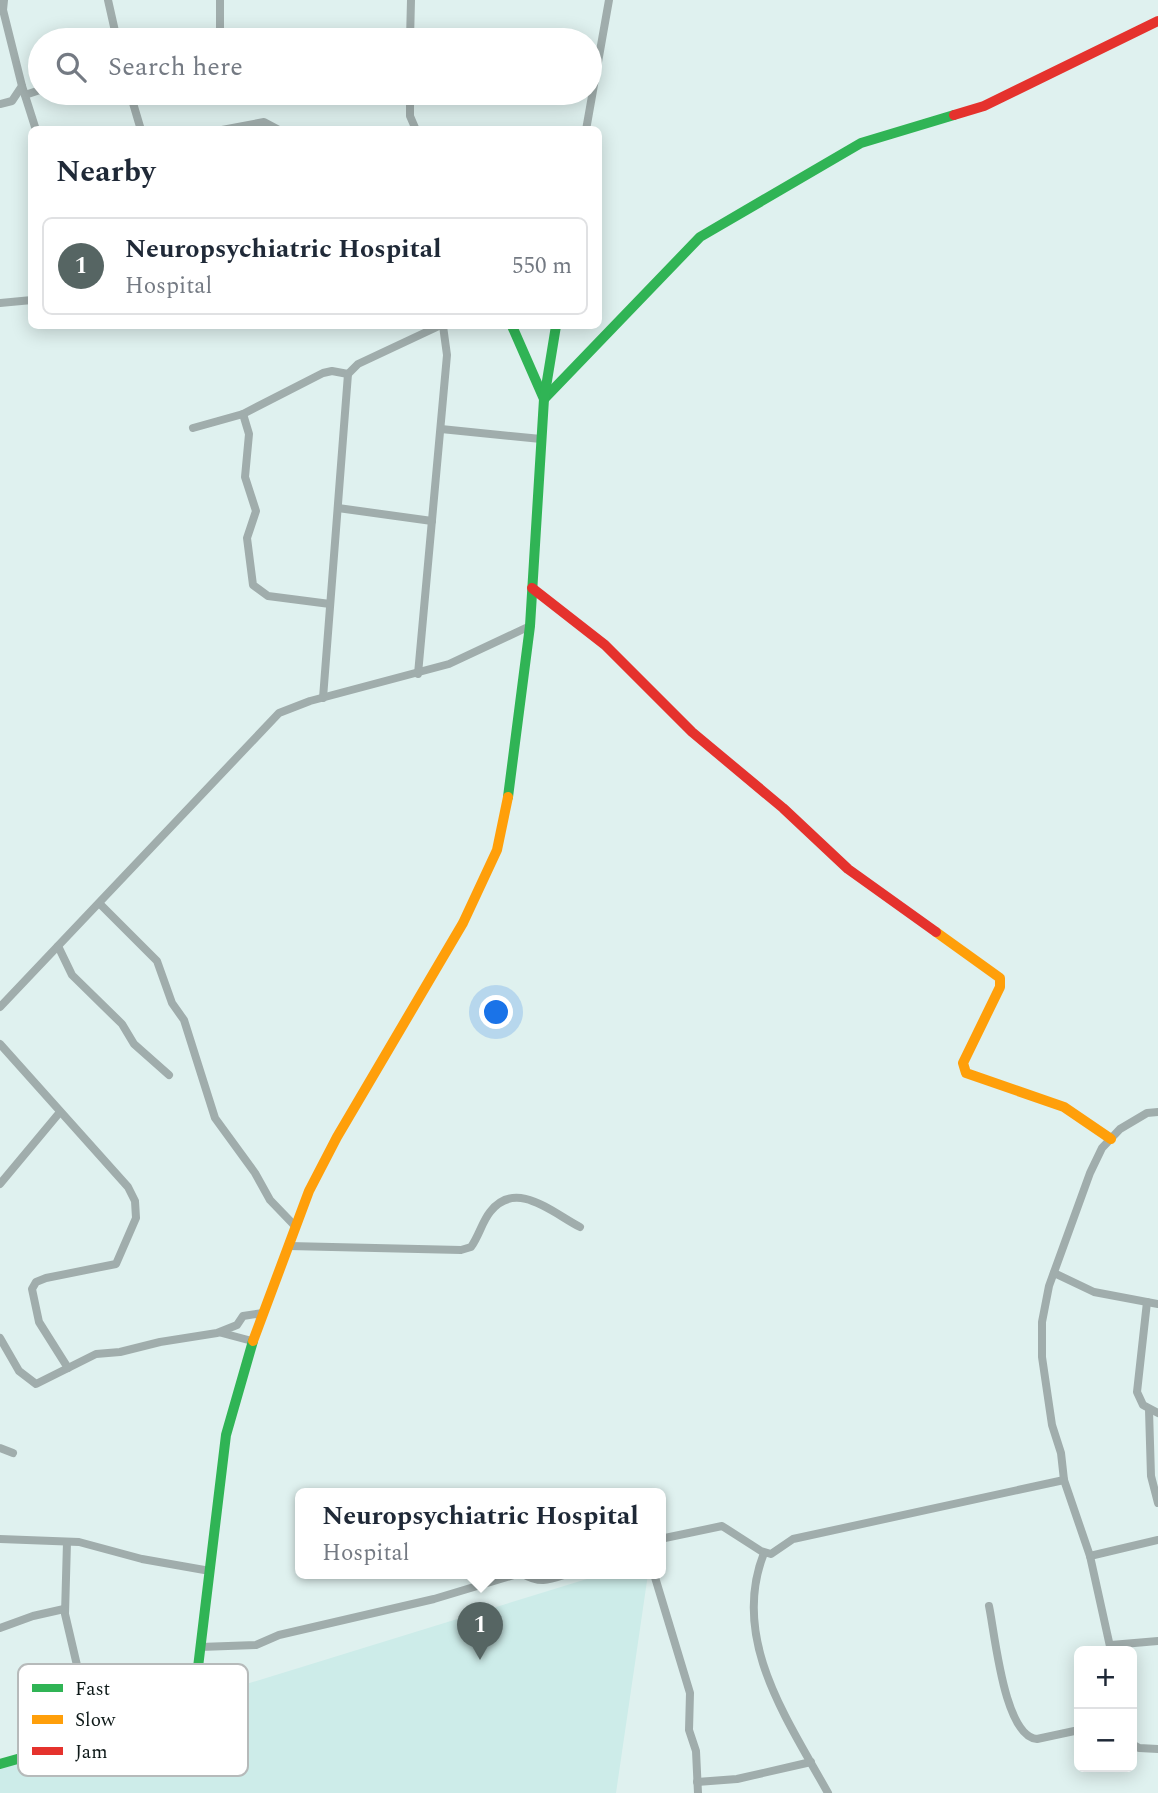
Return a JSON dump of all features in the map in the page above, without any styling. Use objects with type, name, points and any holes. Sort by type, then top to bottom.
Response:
[{"type":"street","points":[[1,0],[28,104]]},
{"type":"street","points":[[108,0],[114,28]]},
{"type":"street","points":[[220,0],[220,28]]},
{"type":"street","points":[[410,28],[411,0]]},
{"type":"street","points":[[602,40],[609,0]]},
{"type":"street","points":[[544,399],[699,237],[861,143],[984,106],[1158,21]]},
{"type":"street","points":[[0,104],[12,101],[28,91]]},
{"type":"street","points":[[28,105],[35,126]]},
{"type":"street","points":[[134,105],[140,126]]},
{"type":"street","points":[[410,105],[410,116],[414,126]]},
{"type":"street","points":[[587,126],[590,105]]},
{"type":"street","points":[[243,126],[264,122],[272,126]]},
{"type":"street","points":[[0,303],[28,300]]},
{"type":"street","points":[[417,329],[421,334]]},
{"type":"street","points":[[323,698],[348,374],[352,368],[434,329]]},
{"type":"street","points":[[418,674],[447,355],[442,329]]},
{"type":"street","points":[[513,329],[544,399]]},
{"type":"street","points":[[198,1664],[232,1401],[263,1313],[295,1226],[338,1137],[463,923],[490,867],[508,807],[530,626],[544,399],[556,329]]},
{"type":"street","points":[[193,428],[243,414],[323,373],[332,371],[348,374]]},
{"type":"street","points":[[243,414],[248,435],[245,477],[256,511],[247,538],[253,585],[268,596],[330,604]]},
{"type":"street","points":[[441,429],[541,439]]},
{"type":"street","points":[[338,508],[432,521]]},
{"type":"street","points":[[532,588],[605,645],[692,732],[783,808],[848,869],[1000,978],[1000,987],[963,1063],[966,1073],[1064,1107],[1111,1139]]},
{"type":"street","points":[[0,1007],[279,713],[291,706],[418,674],[472,655],[530,626]]},
{"type":"street","points":[[100,904],[157,961],[172,1003],[184,1020],[215,1118],[255,1173],[270,1200],[295,1226]]},
{"type":"street","points":[[58,946],[72,975],[122,1024],[134,1044],[169,1075]]},
{"type":"street","points":[[0,1044],[128,1187],[135,1201],[136,1217],[116,1264],[46,1278],[36,1282],[32,1289],[39,1322],[68,1368]]},
{"type":"street","points":[[0,1184],[60,1112]]},
{"type":"street","points":[[1111,1646],[1090,1556],[1064,1480],[1061,1453],[1052,1425],[1042,1357],[1042,1322],[1054,1273],[1090,1172],[1102,1147],[1120,1129],[1147,1113],[1158,1112]]},
{"type":"street","points":[[289,1246],[461,1250],[471,1247],[491,1211],[505,1200],[513,1199],[538,1202],[580,1227]]},
{"type":"street","points":[[1054,1273],[1094,1292],[1158,1304]]},
{"type":"street","points":[[1147,1302],[1136,1385],[1139,1400],[1154,1411],[1151,1476],[1158,1503]]},
{"type":"street","points":[[1,1341],[19,1371],[36,1384],[96,1354],[120,1352],[216,1333],[237,1325],[243,1316],[263,1313]]},
{"type":"street","points":[[216,1333],[253,1341]]},
{"type":"street","points":[[0,1448],[13,1452]]},
{"type":"street","points":[[666,1538],[722,1527],[764,1553],[777,1552],[793,1539],[1064,1480]]},
{"type":"street","points":[[0,1539],[67,1542],[209,1572]]},
{"type":"street","points":[[1090,1556],[1158,1540]]},
{"type":"street","points":[[67,1542],[64,1609],[77,1664]]},
{"type":"street","points":[[764,1553],[751,1597],[754,1638],[768,1677],[828,1793]]},
{"type":"street","points":[[200,1647],[256,1645],[279,1636],[434,1599],[500,1579]]},
{"type":"street","points":[[532,1579],[545,1582],[553,1579]]},
{"type":"street","points":[[656,1579],[690,1693],[689,1730],[696,1751],[698,1793]]},
{"type":"street","points":[[989,1605],[1009,1710],[1019,1730],[1037,1739],[1074,1731]]},
{"type":"street","points":[[0,1628],[33,1615],[64,1609]]},
{"type":"street","points":[[1124,1646],[1158,1641]]},
{"type":"street","points":[[1137,1746],[1148,1750],[1158,1749]]},
{"type":"street","points":[[0,1764],[18,1759]]},
{"type":"street","points":[[697,1782],[737,1779],[811,1762]]},
{"type":"shaded area","points":[[587,1579],[647,1579],[616,1793],[0,1793],[0,1760],[18,1754],[18,1776],[248,1776],[248,1684]]},
{"type":"traffic: fast","points":[[513,329],[544,399],[700,237],[861,143],[954,115]]},
{"type":"traffic: fast","points":[[508,797],[530,626],[544,399],[556,329]]},
{"type":"traffic: fast","points":[[198,1664],[226,1435],[253,1341]]},
{"type":"traffic: fast","points":[[0,1764],[18,1759]]},
{"type":"traffic: slow","points":[[253,1341],[309,1191],[337,1137],[463,923],[497,850],[508,797]]},
{"type":"traffic: slow","points":[[936,932],[1000,978],[1000,987],[963,1063],[966,1073],[1064,1107],[1111,1139]]},
{"type":"traffic: jam","points":[[954,115],[984,106],[1158,21]]},
{"type":"traffic: jam","points":[[532,588],[605,645],[692,732],[783,808],[848,869],[936,932]]},
{"type":"place","name":"Neuropsychiatric Hospital","points":[[480,1660]]}]
